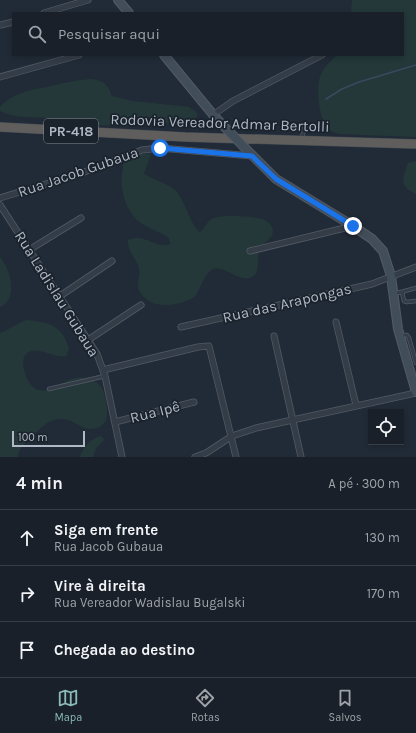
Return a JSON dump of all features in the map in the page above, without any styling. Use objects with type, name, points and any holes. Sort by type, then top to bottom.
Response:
[{"type":"highway","name":"Rodovia Vereador Admar Bertolli","points":[[0,127],[185,137],[416,144]]},
{"type":"main road","points":[[118,0],[128,12]]},
{"type":"main road","points":[[165,56],[214,116],[276,179],[353,226],[372,239],[383,251],[391,276],[400,336],[413,374],[416,392]]},
{"type":"street","points":[[47,12],[88,0]]},
{"type":"street","points":[[0,25],[12,22]]},
{"type":"street","points":[[0,77],[75,56]]},
{"type":"street","points":[[214,116],[233,101],[320,56]]},
{"type":"street","name":"Rua Jacob Gubaua","points":[[0,198],[79,174],[142,150],[160,148],[252,156]]},
{"type":"street","name":"Rua Ladislau Gubaua","points":[[0,205],[97,354],[104,373],[122,457]]},
{"type":"street","points":[[29,250],[81,218]]},
{"type":"street","points":[[250,251],[353,226]]},
{"type":"street","points":[[60,296],[112,261]]},
{"type":"street","name":"Rua das Arapongas","points":[[181,327],[372,284],[416,267]]},
{"type":"street","points":[[88,340],[141,305]]},
{"type":"street","points":[[336,322],[356,405]]},
{"type":"street","points":[[274,336],[301,457]]},
{"type":"street","points":[[104,373],[198,347],[209,346],[236,457]]},
{"type":"street","points":[[195,457],[206,453],[232,436],[256,428],[416,392]]},
{"type":"street","name":"Rua Ipê","points":[[115,422],[194,402]]},
{"type":"lane","points":[[301,140],[304,128],[306,126],[316,126]]},
{"type":"lane","points":[[394,294],[416,288]]},
{"type":"lane","points":[[402,292],[404,301],[416,301]]},
{"type":"lane","points":[[400,336],[408,335],[416,363]]},
{"type":"lane","points":[[49,389],[104,373]]},
{"type":"green space","points":[[352,0],[416,0],[416,137],[340,134],[330,130],[326,125],[319,104],[319,82],[323,71],[336,56],[404,56],[404,12],[351,12]]},
{"type":"green space","points":[[91,79],[104,83],[112,96],[132,101],[189,107],[198,115],[194,120],[186,122],[105,126],[82,124],[48,118],[18,116],[6,114],[0,111],[0,107],[5,102],[24,92]]},
{"type":"green space","points":[[143,153],[151,154],[144,174],[168,185],[179,194],[192,222],[199,232],[202,231],[209,221],[226,216],[259,218],[271,225],[273,234],[260,249],[256,274],[249,278],[244,278],[218,268],[207,274],[193,298],[180,303],[161,305],[149,301],[144,297],[138,286],[138,264],[130,251],[128,240],[140,238],[160,245],[170,244],[169,238],[137,220],[126,203],[122,189],[124,163],[130,158]]},
{"type":"green space","points":[[416,161],[416,194],[406,188],[403,181],[408,163]]},
{"type":"green space","points":[[0,257],[7,269],[11,284],[11,291],[6,303],[0,307]]},
{"type":"green space","points":[[27,320],[42,322],[59,330],[63,335],[69,349],[66,356],[57,356],[35,350],[26,354],[23,363],[28,382],[36,389],[47,390],[71,379],[86,378],[99,384],[102,388],[105,396],[107,417],[106,421],[101,426],[95,429],[85,428],[66,419],[53,420],[42,427],[23,445],[18,457],[0,457],[0,333]]},
{"type":"green space","points":[[101,436],[104,440],[96,448],[93,457],[80,457],[88,444]]},
{"type":"waterway","points":[[326,99],[342,89],[359,82],[416,65]]},
{"type":"route","points":[[160,148],[252,156],[276,179],[353,226]]}]
